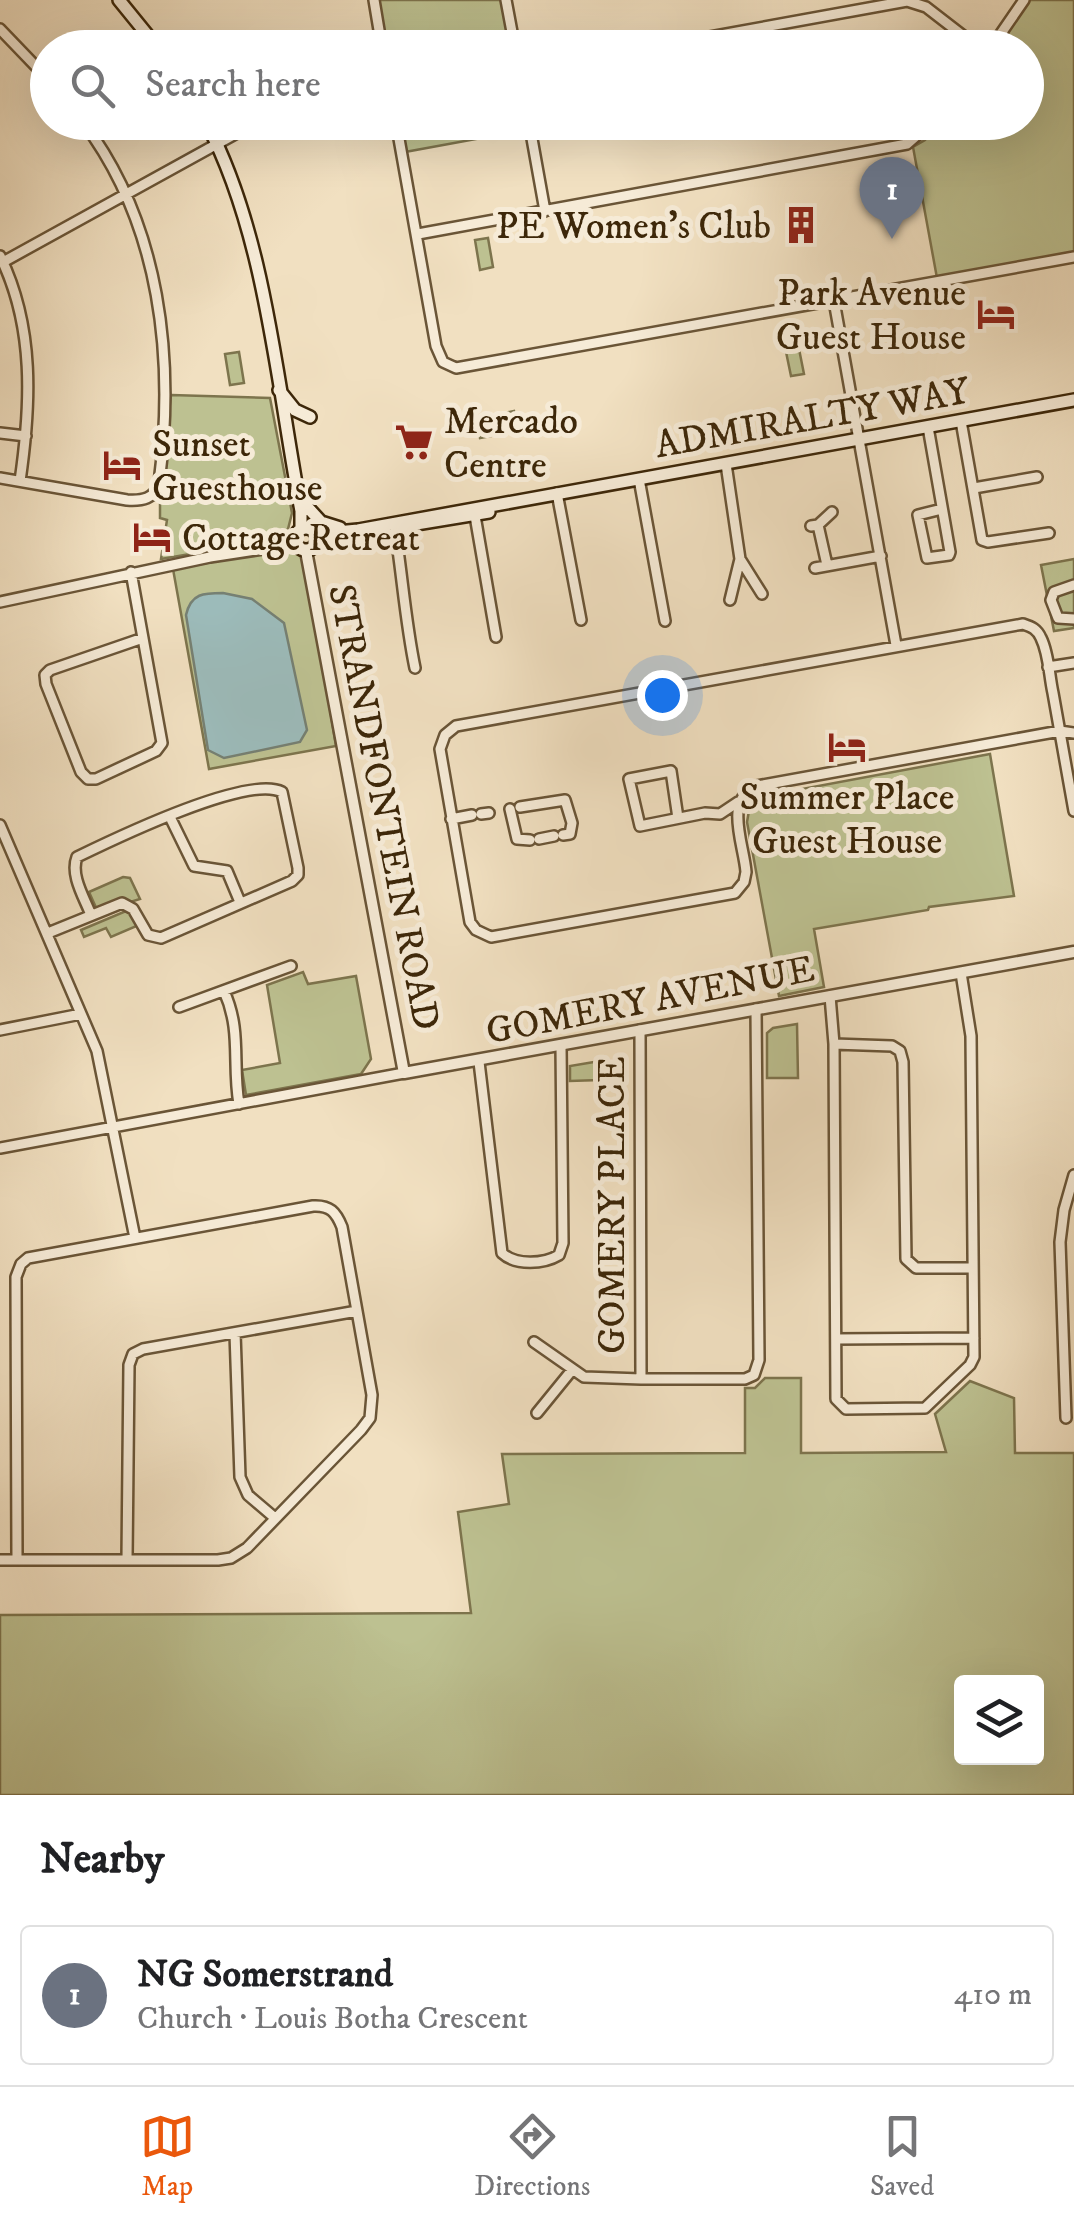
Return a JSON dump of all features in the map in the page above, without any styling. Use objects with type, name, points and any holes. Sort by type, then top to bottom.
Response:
[{"type":"main road","points":[[119,0],[143,30]]},
{"type":"main road","name":"STRANDFONTEIN ROAD","points":[[215,140],[256,263],[306,538]]},
{"type":"main road","points":[[277,386],[294,410],[310,417]]},
{"type":"main road","name":"ADMIRALTY WAY","points":[[306,538],[474,511],[1074,400]]},
{"type":"main road","points":[[298,496],[321,522],[358,530]]},
{"type":"main road","name":"ADMIRALTY WAY","points":[[306,538],[395,525]]},
{"type":"street","points":[[374,0],[379,30]]},
{"type":"street","points":[[506,0],[512,30]]},
{"type":"street","points":[[1003,30],[1024,0]]},
{"type":"street","points":[[750,30],[906,2],[926,7],[956,30]]},
{"type":"street","points":[[0,29],[30,60]]},
{"type":"street","points":[[0,478],[128,500],[150,496],[159,483],[166,380],[162,322],[148,261],[126,196],[93,140]]},
{"type":"street","points":[[20,481],[26,436],[28,354],[2,259],[224,140]]},
{"type":"street","points":[[400,140],[433,333],[443,362],[456,368],[1074,257]]},
{"type":"street","points":[[532,140],[544,212]]},
{"type":"street","points":[[418,234],[914,140]]},
{"type":"street","points":[[0,290],[11,285]]},
{"type":"street","points":[[834,301],[896,645]]},
{"type":"street","points":[[961,421],[984,541],[1049,533]]},
{"type":"street","points":[[928,427],[950,554],[927,558],[918,514],[942,509]]},
{"type":"street","points":[[0,432],[26,436]]},
{"type":"street","points":[[726,464],[740,559],[730,600]]},
{"type":"street","points":[[974,488],[1037,478]]},
{"type":"street","points":[[639,479],[665,622]]},
{"type":"street","points":[[558,494],[581,620]]},
{"type":"street","points":[[474,511],[496,637]]},
{"type":"street","points":[[827,565],[815,526],[832,512]]},
{"type":"street","points":[[395,525],[403,605],[415,668]]},
{"type":"street","name":"ADMIRALTY WAY","points":[[0,602],[306,538]]},
{"type":"street","name":"STRANDFONTEIN ROAD","points":[[306,538],[404,1073]]},
{"type":"street","points":[[815,568],[881,556]]},
{"type":"street","points":[[740,559],[762,594]]},
{"type":"street","points":[[131,572],[162,738],[160,748],[88,779],[81,772],[45,675],[143,638]]},
{"type":"street","points":[[1074,586],[1054,592],[1051,600],[1058,618],[1074,619]]},
{"type":"street","points":[[738,802],[746,872],[735,893],[500,937],[483,935],[470,922],[440,749],[444,735],[456,726],[1020,623],[1034,629],[1043,642],[1074,810]]},
{"type":"street","points":[[1048,667],[1074,663]]},
{"type":"street","points":[[678,818],[672,771],[629,779],[639,825],[678,818],[710,812],[720,814],[757,786],[1060,731],[1074,733]]},
{"type":"street","points":[[48,933],[126,904],[133,908],[148,934],[161,938],[288,883],[298,875],[282,792],[268,788],[226,795],[75,859],[75,875],[91,915]]},
{"type":"street","points":[[451,820],[497,811],[565,800],[572,828],[570,834],[519,840],[497,811]]},
{"type":"street","points":[[170,817],[194,866],[227,871],[240,902]]},
{"type":"street","points":[[0,825],[97,1050],[134,1238]]},
{"type":"street","name":"GOMERY AVENUE","points":[[0,1148],[1074,952]]},
{"type":"street","points":[[179,1006],[291,966]]},
{"type":"street","points":[[830,996],[834,1044],[835,1392],[838,1404],[846,1409],[918,1409],[929,1405],[972,1361],[972,1036],[962,973]]},
{"type":"street","points":[[224,992],[236,1026],[235,1080],[239,1104]]},
{"type":"street","name":"GOMERY PLACE","points":[[640,1030],[642,1378],[745,1379],[754,1375],[758,1367],[756,1009]]},
{"type":"street","points":[[0,1030],[81,1014]]},
{"type":"street","points":[[834,1044],[892,1046],[903,1056],[904,1242],[908,1263],[916,1268],[973,1268]]},
{"type":"street","points":[[479,1062],[502,1252],[516,1261],[546,1261],[560,1255],[564,1243],[561,1046]]},
{"type":"street","points":[[1066,1418],[1060,1242],[1074,1175]]},
{"type":"street","points":[[0,1560],[16,1560],[231,1558],[247,1548],[370,1418],[372,1395],[342,1227],[330,1208],[313,1206],[28,1258],[16,1272],[16,1560]]},
{"type":"street","points":[[127,1559],[130,1358],[143,1349],[357,1311]]},
{"type":"street","points":[[235,1333],[240,1477],[248,1495],[275,1518]]},
{"type":"street","points":[[836,1339],[974,1338]]},
{"type":"street","points":[[534,1342],[572,1370],[594,1380],[642,1378]]},
{"type":"street","name":"GOMERY PLACE","points":[[537,1413],[572,1370]]},
{"type":"green space","points":[[377,0],[501,0],[507,30],[383,30]]},
{"type":"green space","points":[[1029,0],[1074,0],[1074,253],[937,278],[913,147],[925,140],[1044,140],[1044,30],[1009,30]]},
{"type":"green space","points":[[403,140],[470,140],[405,152]]},
{"type":"green space","points":[[488,238],[493,267],[480,270],[475,240]]},
{"type":"green space","points":[[798,344],[804,374],[791,376],[785,347]]},
{"type":"green space","points":[[239,352],[244,383],[230,385],[225,354]]},
{"type":"green space","points":[[171,395],[270,398],[292,513],[288,529],[278,539],[161,559],[167,520],[160,518],[160,490]]},
{"type":"green space","points":[[514,411],[518,431],[480,438],[476,419]]},
{"type":"green space","points":[[285,549],[299,553],[306,562],[336,746],[209,769],[173,569]]},
{"type":"green space","points":[[1074,559],[1074,628],[1054,631],[1041,565]]},
{"type":"green space","points":[[990,754],[1014,896],[814,929],[824,987],[779,996],[747,822],[750,805],[759,797]]},
{"type":"green space","points":[[123,877],[130,878],[140,899],[98,912],[89,892]]},
{"type":"green space","points":[[126,911],[139,925],[111,937],[106,928],[84,937],[81,930]]},
{"type":"green space","points":[[303,972],[308,984],[356,976],[371,1059],[361,1074],[246,1095],[242,1070],[280,1063],[267,985]]},
{"type":"green space","points":[[797,1024],[798,1078],[767,1078],[767,1033],[773,1028]]},
{"type":"green space","points":[[600,1061],[600,1080],[570,1081],[570,1066]]},
{"type":"green space","points":[[765,1378],[801,1378],[801,1453],[946,1452],[935,1414],[970,1381],[1014,1398],[1015,1453],[1074,1453],[1074,1795],[0,1795],[0,1615],[471,1613],[458,1512],[509,1504],[502,1454],[745,1453],[745,1388],[755,1388]]},
{"type":"water","points":[[223,593],[252,599],[284,623],[307,730],[300,742],[224,758],[208,750],[186,615],[191,602],[199,596]]},
{"type":"place","name":"PE Women’s Club","points":[[801,225]]},
{"type":"place","name":"NG Somerstrand","points":[[892,239]]},
{"type":"place","name":"Park Avenue Guest House","points":[[996,314]]},
{"type":"place","name":"Mercado Centre","points":[[414,442]]},
{"type":"place","name":"Sunset Guesthouse","points":[[122,465]]},
{"type":"place","name":"Cottage Retreat","points":[[152,537]]},
{"type":"place","name":"Summer Place Guest House","points":[[847,747]]}]
